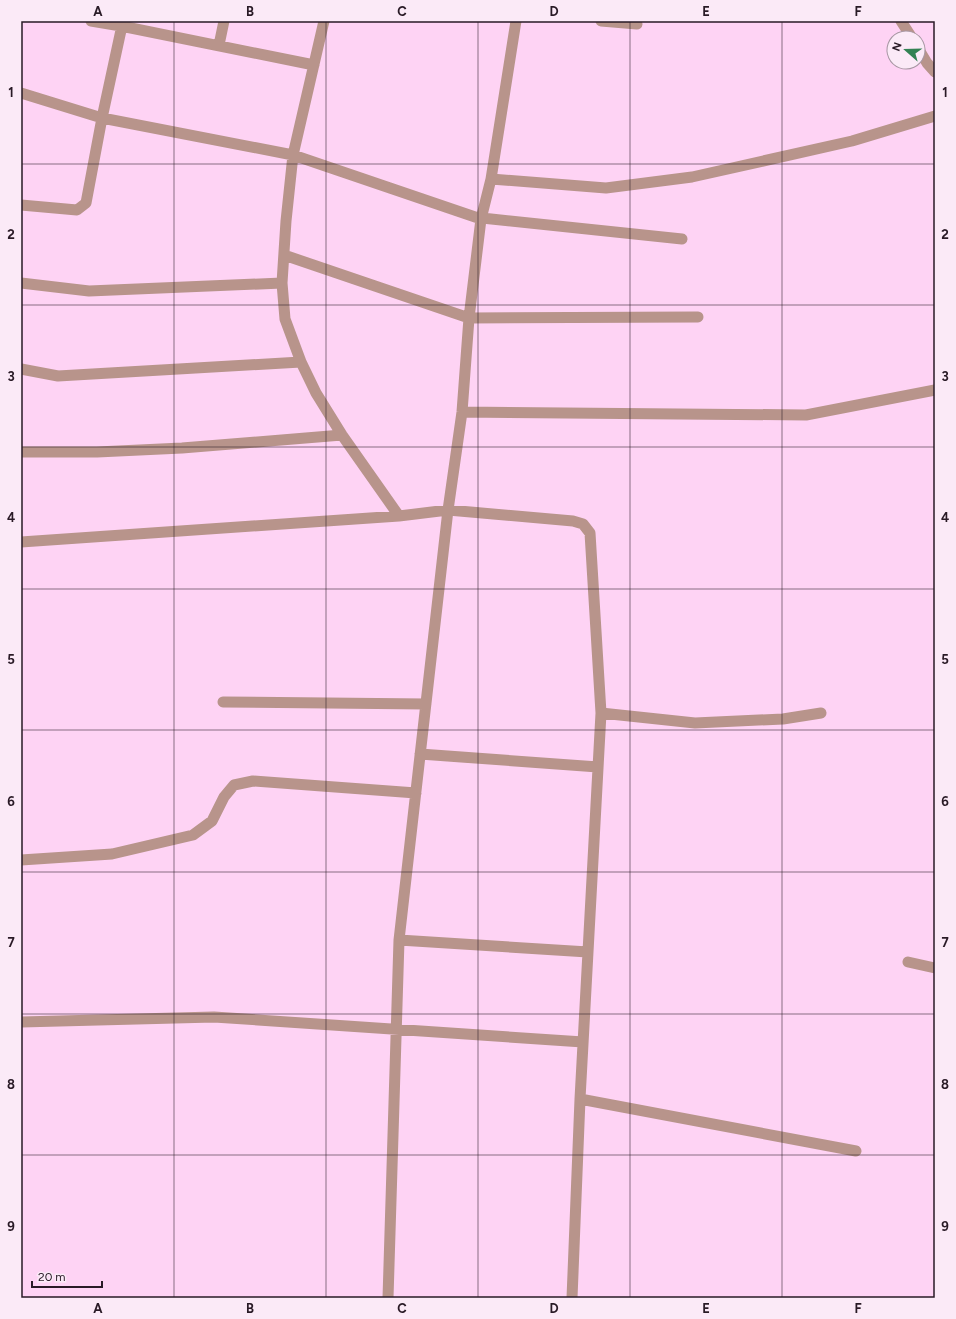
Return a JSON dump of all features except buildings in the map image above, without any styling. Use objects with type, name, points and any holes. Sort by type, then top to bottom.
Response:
[{"type":"street","points":[[92,21],[122,23],[314,65]]},
{"type":"street","points":[[219,45],[224,21]]},
{"type":"street","points":[[324,21],[293,155],[286,220],[282,283],[285,319],[316,394],[342,435],[398,516]]},
{"type":"street","points":[[388,1298],[399,940],[448,510],[462,412],[468,318],[482,218],[491,179],[516,21]]},
{"type":"street","points":[[601,21],[637,24]]},
{"type":"street","points":[[901,21],[907,30]]},
{"type":"street","points":[[21,205],[77,210],[86,203],[122,23]]},
{"type":"street","points":[[926,61],[935,72]]},
{"type":"street","points":[[21,93],[102,118],[293,155],[482,218],[682,239]]},
{"type":"street","points":[[491,179],[606,188],[692,177],[852,142],[935,116]]},
{"type":"street","points":[[284,255],[468,318],[698,317]]},
{"type":"street","points":[[21,283],[89,291],[282,283]]},
{"type":"street","points":[[21,369],[58,376],[302,362]]},
{"type":"street","points":[[462,412],[806,415],[935,390]]},
{"type":"street","points":[[21,452],[97,452],[182,448],[342,435]]},
{"type":"street","points":[[21,542],[398,516],[448,510],[573,521],[583,524],[590,533],[601,713],[580,1098],[572,1298]]},
{"type":"street","points":[[223,702],[426,704]]},
{"type":"street","points":[[601,713],[695,723],[783,719],[821,713]]},
{"type":"street","points":[[420,754],[598,767]]},
{"type":"street","points":[[21,860],[112,854],[194,835],[212,821],[224,797],[234,785],[253,781],[416,793]]},
{"type":"street","points":[[399,940],[588,952]]},
{"type":"street","points":[[908,962],[935,968]]},
{"type":"street","points":[[21,1022],[214,1017],[583,1042]]},
{"type":"street","points":[[580,1098],[856,1151]]}]
